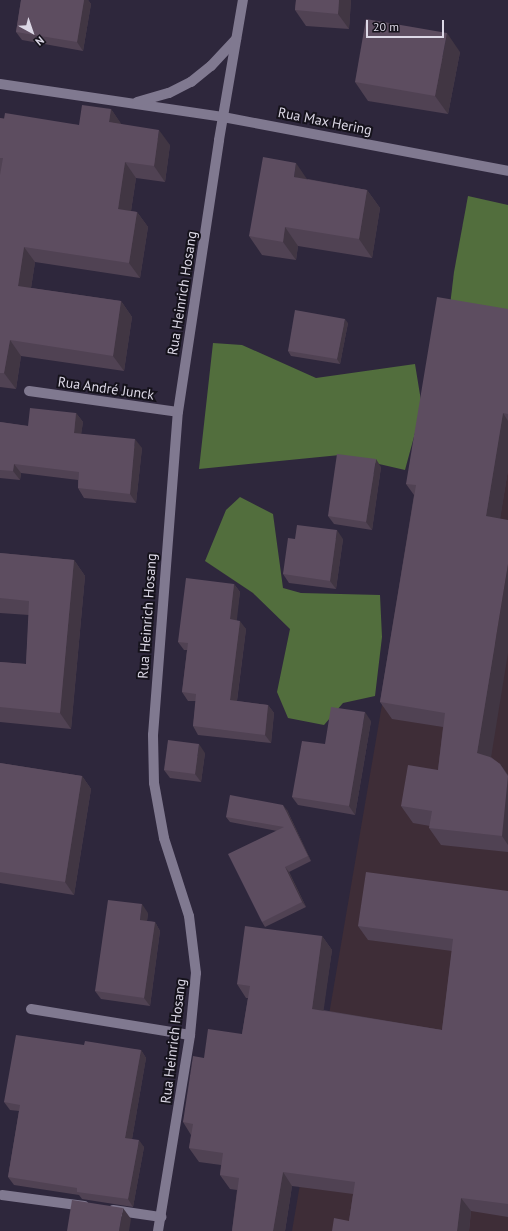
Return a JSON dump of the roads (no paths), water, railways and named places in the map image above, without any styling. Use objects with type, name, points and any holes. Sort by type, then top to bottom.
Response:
[{"type":"main road","name":"Rua Heinrich Hosang","points":[[158,1231],[190,1034],[196,973],[189,916],[164,838],[154,783],[153,735],[178,412],[223,117],[243,0]]},
{"type":"main road","name":"Rua Max Hering","points":[[135,103],[169,93],[191,82],[212,66],[236,39]]},
{"type":"main road","name":"Rua Max Hering","points":[[0,84],[223,117],[508,171]]},
{"type":"main road","name":"Rua André Junck","points":[[29,392],[178,412]]},
{"type":"main road","points":[[31,1009],[190,1034]]},
{"type":"main road","points":[[2,1195],[161,1217]]}]
